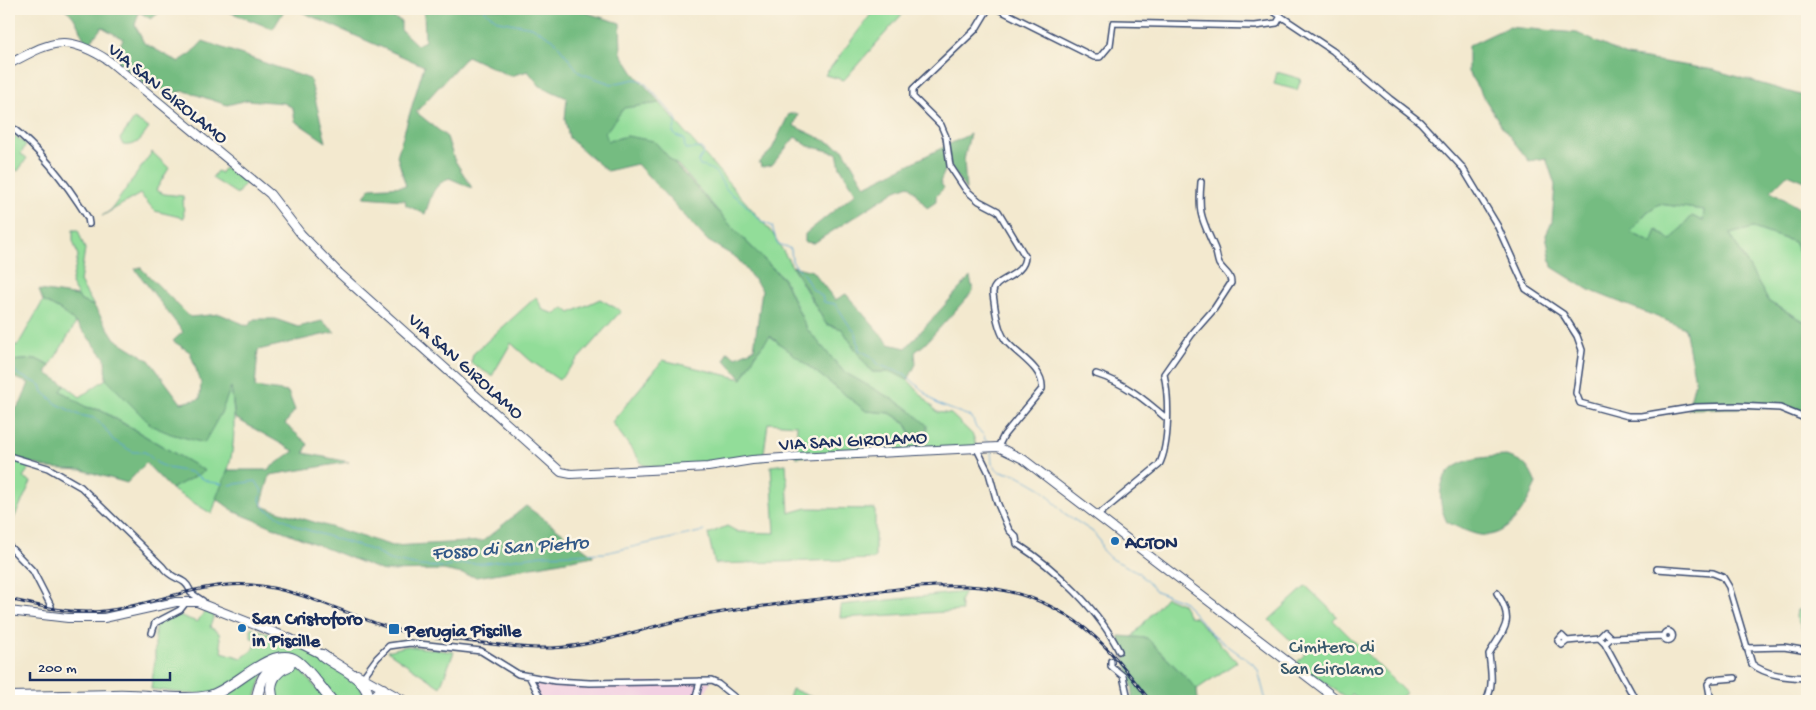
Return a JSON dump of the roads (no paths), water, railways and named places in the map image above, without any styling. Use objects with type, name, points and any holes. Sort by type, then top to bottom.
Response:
[{"type":"highway","points":[[322,655],[364,684],[370,701]]},
{"type":"highway","points":[[9,697],[136,694],[196,698],[227,689],[254,668],[275,659],[293,659],[332,701]]},
{"type":"highway","points":[[256,701],[262,677],[271,668],[284,663],[301,666]]},
{"type":"highway","points":[[274,701],[271,688],[276,674],[285,667],[301,666]]},
{"type":"highway","points":[[370,701],[383,689]]},
{"type":"highway","points":[[383,689],[385,701]]},
{"type":"highway","points":[[113,695],[185,701]]},
{"type":"street","points":[[988,9],[976,29],[913,89],[912,93],[941,125],[946,137],[950,166],[966,190],[980,201],[998,211],[1026,256],[1024,266],[995,285],[992,291],[1000,327],[1006,341],[1038,372],[1042,389],[1004,436],[998,447],[1023,459],[1096,517],[1338,701]]},
{"type":"street","points":[[998,9],[1094,57],[1100,57],[1110,45],[1113,23],[1255,26],[1277,23],[1281,16]]},
{"type":"street","points":[[1270,9],[1333,51],[1390,100],[1420,122],[1462,166],[1498,225],[1526,289],[1563,314],[1572,324],[1582,350],[1576,392],[1580,403],[1628,416],[1641,416],[1696,407],[1780,408],[1807,419]]},
{"type":"street","name":"VIA SAN GIROLAMO","points":[[9,64],[46,44],[61,43],[93,50],[109,61],[270,194],[301,234],[339,273],[561,472],[571,474],[708,467],[752,460],[998,447]]},
{"type":"street","points":[[9,124],[61,175],[88,218],[89,224]]},
{"type":"street","points":[[1096,517],[1159,465],[1165,454],[1168,392],[1164,374],[1192,334],[1214,310],[1231,283],[1230,276],[1219,263],[1202,222],[1200,204],[1202,182]]},
{"type":"street","points":[[1096,374],[1116,380],[1131,388],[1166,418]]},
{"type":"street","points":[[980,449],[989,472],[997,502],[1009,530],[1016,537],[1017,544],[1040,559],[1055,572],[1111,634],[1119,651]]},
{"type":"street","points":[[9,456],[48,468],[69,479],[92,496],[105,512],[162,566],[169,576],[184,581],[189,595],[204,605],[291,639],[405,701]]},
{"type":"street","points":[[9,546],[33,571],[51,611]]},
{"type":"street","points":[[1657,569],[1713,573],[1723,576],[1729,587],[1752,664],[1764,671],[1807,678]]},
{"type":"street","points":[[1486,701],[1492,689],[1489,654],[1502,637],[1505,628],[1506,614],[1503,602],[1497,593]]},
{"type":"street","points":[[9,612],[51,611],[114,617],[189,595]]},
{"type":"street","points":[[152,633],[155,623],[180,610],[189,595]]},
{"type":"street","points":[[1567,641],[1599,638],[1605,632],[1611,638]]},
{"type":"street","points":[[1605,644],[1611,638],[1664,636]]},
{"type":"street","points":[[1599,638],[1605,644],[1636,701]]},
{"type":"street","points":[[363,678],[377,658],[389,646],[400,643],[481,651],[518,674],[529,676],[590,683],[710,681],[718,684],[738,701]]},
{"type":"street","points":[[1746,648],[1784,647],[1807,651]]},
{"type":"street","points":[[1110,661],[1112,666],[1123,676],[1127,694]]},
{"type":"street","points":[[529,676],[542,701]]},
{"type":"street","points":[[1711,701],[1708,684],[1711,680],[1735,678]]},
{"type":"street","points":[[695,701],[700,681]]},
{"type":"waterway","points":[[483,9],[498,21],[532,27],[553,39],[580,73],[612,84],[635,79],[643,81],[675,117],[677,121],[673,132],[676,136],[684,139],[685,149],[701,148],[704,152],[698,162],[700,166],[707,167],[715,172],[730,193],[744,203],[762,221],[772,226],[777,243],[791,249],[792,261],[804,275],[812,289],[822,296],[824,302],[835,304],[850,327],[856,332],[859,350],[871,356],[879,365],[905,374],[937,404],[972,417],[976,428],[984,435],[985,440],[991,443]]},
{"type":"waterway","name":"Fosso di San Pietro","points":[[9,358],[17,374],[41,385],[43,392],[57,404],[79,415],[94,418],[104,427],[113,440],[133,452],[145,452],[157,463],[168,468],[190,472],[209,482],[223,484]]},
{"type":"waterway","points":[[991,450],[992,464],[1000,472],[1016,474],[1042,489],[1064,513],[1093,532],[1100,541],[1102,550],[1110,558],[1138,572],[1156,591],[1183,601],[1213,635],[1253,664],[1258,670],[1266,701]]},
{"type":"waterway","name":"Fosso di San Pietro","points":[[229,485],[256,481],[262,491],[260,500],[264,508],[298,527],[375,551],[389,560],[419,566],[447,567],[456,564],[485,563],[543,555],[605,553],[704,531]]},
{"type":"tunnel","points":[[1111,661],[1119,651]]},
{"type":"railway","points":[[9,599],[56,609],[92,612],[123,608],[196,590],[233,585],[252,585],[287,591],[390,628],[411,633],[503,645],[552,648],[568,647],[614,638],[676,621],[717,613],[910,588],[975,586],[1007,591],[1037,600],[1067,615],[1103,644],[1150,701]]},
{"type":"place","name":"ACTON","points":[[1115,541]]},
{"type":"place","name":"San Cristoforo in Piscille","points":[[242,628]]},
{"type":"place","name":"Perugia Piscille","points":[[394,629]]},
{"type":"park label","name":"Cimitero di San Girolamo","points":[[1332,656]]}]
